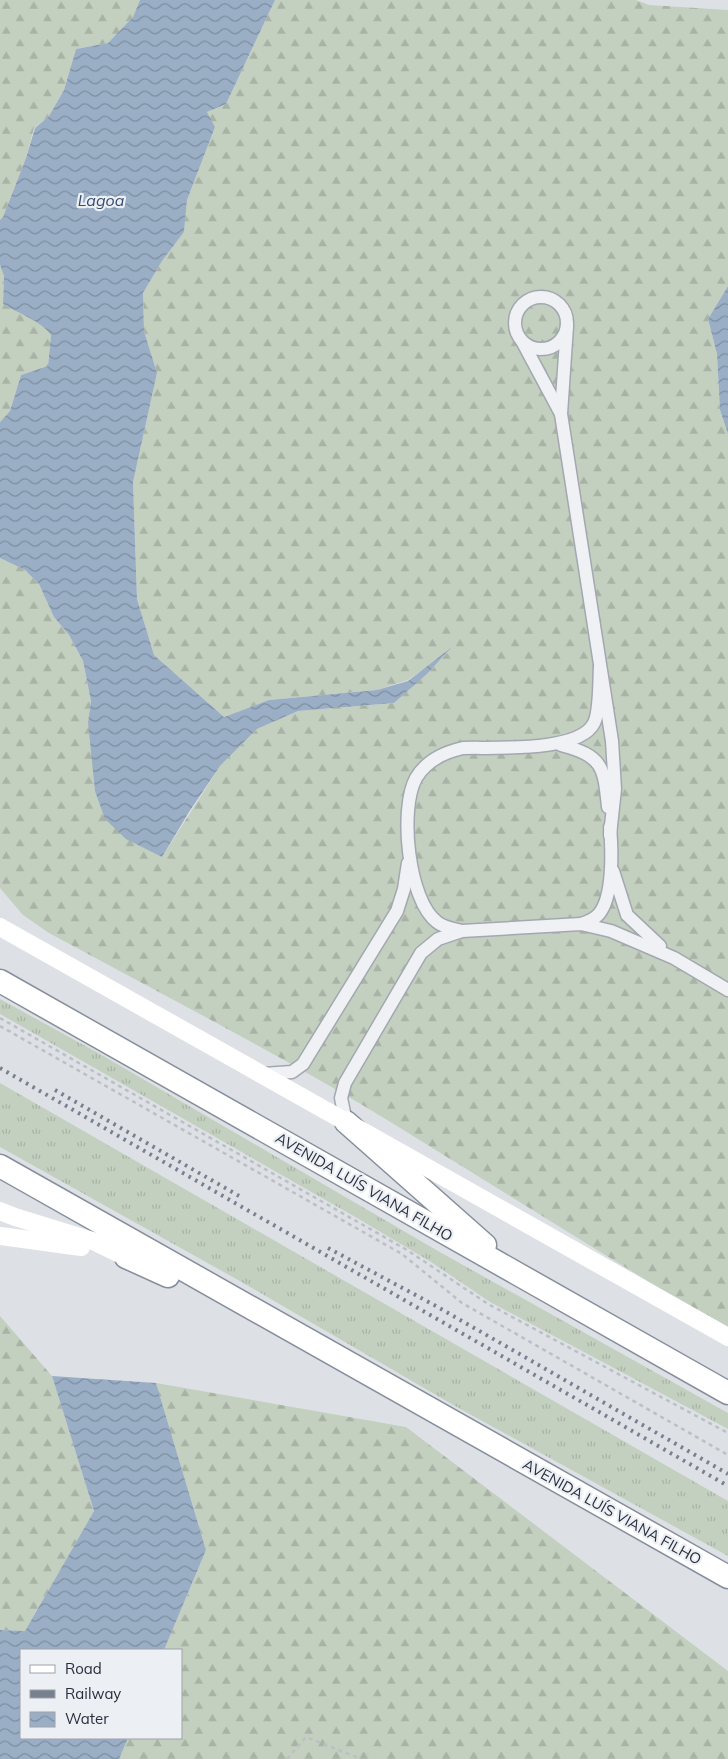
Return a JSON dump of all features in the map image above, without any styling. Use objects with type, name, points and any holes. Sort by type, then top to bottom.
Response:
[{"type":"highway","name":"AVENIDA LUÍS VIANA FILHO","points":[[0,981],[728,1393]]},
{"type":"highway","points":[[346,1122],[520,1276]]},
{"type":"highway","name":"AVENIDA LUÍS VIANA FILHO","points":[[0,1166],[728,1577]]},
{"type":"highway","points":[[126,1257],[301,1337]]},
{"type":"main road","points":[[0,927],[728,1337]]},
{"type":"main road","points":[[0,1210],[15,1217],[93,1241],[126,1257]]},
{"type":"main road","points":[[0,1236],[84,1247],[126,1257]]},
{"type":"street","points":[[560,414],[516,332],[516,315],[526,301],[534,298],[543,297],[558,303],[563,310],[567,326],[560,414],[613,761],[615,789],[610,835]]},
{"type":"street","points":[[521,340],[536,349],[545,349],[560,341],[567,326]]},
{"type":"street","points":[[261,1074],[292,1072],[303,1064],[397,911],[404,889],[409,855],[409,797],[417,777],[434,760],[450,751],[463,748],[559,744],[581,737],[593,725],[600,666]]},
{"type":"street","points":[[559,744],[589,754],[600,766],[605,782],[611,860],[617,890],[627,915],[674,958]]},
{"type":"street","points":[[409,855],[418,893],[430,915],[445,927],[462,931]]},
{"type":"street","points":[[581,924],[598,916],[605,903],[611,860]]},
{"type":"street","points":[[346,1122],[341,1098],[345,1083],[421,953],[438,939],[462,931],[581,924],[628,936],[674,958],[728,990]]},
{"type":"path","points":[[0,1018],[407,1250],[488,1304],[728,1433]]},
{"type":"path","points":[[0,1026],[402,1254],[462,1303],[728,1454]]},
{"type":"path","points":[[287,1759],[306,1737],[361,1759]]},
{"type":"green space","points":[[0,0],[140,0],[133,17],[108,43],[76,49],[64,90],[49,116],[34,128],[26,158],[3,217],[0,220]]},
{"type":"green space","points":[[275,0],[636,0],[649,5],[728,10],[728,286],[708,319],[717,354],[720,410],[728,434],[728,1329],[325,1083],[49,933],[23,915],[0,888],[0,558],[25,570],[39,584],[54,617],[69,635],[83,661],[91,701],[88,722],[162,857],[220,766],[257,729],[298,711],[394,703],[427,674],[449,651],[408,680],[377,690],[269,700],[224,717],[154,655],[137,599],[133,482],[157,373],[144,331],[143,293],[162,261],[184,232],[187,200],[215,127],[207,112],[226,104]]},
{"type":"green space","points":[[0,265],[4,276],[3,304],[35,321],[51,334],[48,366],[21,375],[10,411],[0,422]]},
{"type":"green space","points":[[0,999],[100,1054],[438,1251],[728,1413],[728,1429],[490,1302],[431,1262],[357,1218],[0,1014]]},
{"type":"green space","points":[[0,1083],[728,1501],[728,1556],[455,1406],[238,1280],[0,1147]]},
{"type":"green space","points":[[0,1316],[52,1376],[94,1511],[25,1631],[0,1630]]},
{"type":"green space","points":[[156,1383],[406,1427],[728,1671],[728,1759],[119,1759],[128,1739],[182,1739],[182,1649],[164,1649],[206,1550]]},
{"type":"water","name":"Lagoa","points":[[140,0],[275,0],[226,104],[207,112],[215,127],[187,200],[184,232],[162,261],[143,293],[144,331],[157,373],[133,482],[137,599],[154,655],[224,717],[269,700],[377,690],[408,681],[452,647],[427,674],[394,703],[298,711],[257,729],[220,766],[162,857],[126,839],[105,819],[95,791],[88,722],[91,701],[83,661],[69,635],[54,617],[39,584],[25,570],[0,558],[0,422],[10,411],[21,375],[48,366],[51,335],[35,321],[3,304],[4,276],[0,265],[0,220],[3,217],[26,158],[35,128],[49,116],[64,90],[76,49],[108,43],[133,17]]},
{"type":"water","points":[[728,286],[728,434],[720,410],[717,354],[708,319]]},
{"type":"water","points":[[52,1376],[156,1383],[206,1550],[164,1649],[20,1649],[20,1739],[128,1739],[119,1759],[0,1759],[0,1630],[25,1631],[94,1511]]},
{"type":"railway","points":[[0,1068],[728,1486]]},
{"type":"railway","points":[[55,1090],[239,1196]]},
{"type":"railway","points":[[328,1248],[436,1306],[728,1474]]}]
